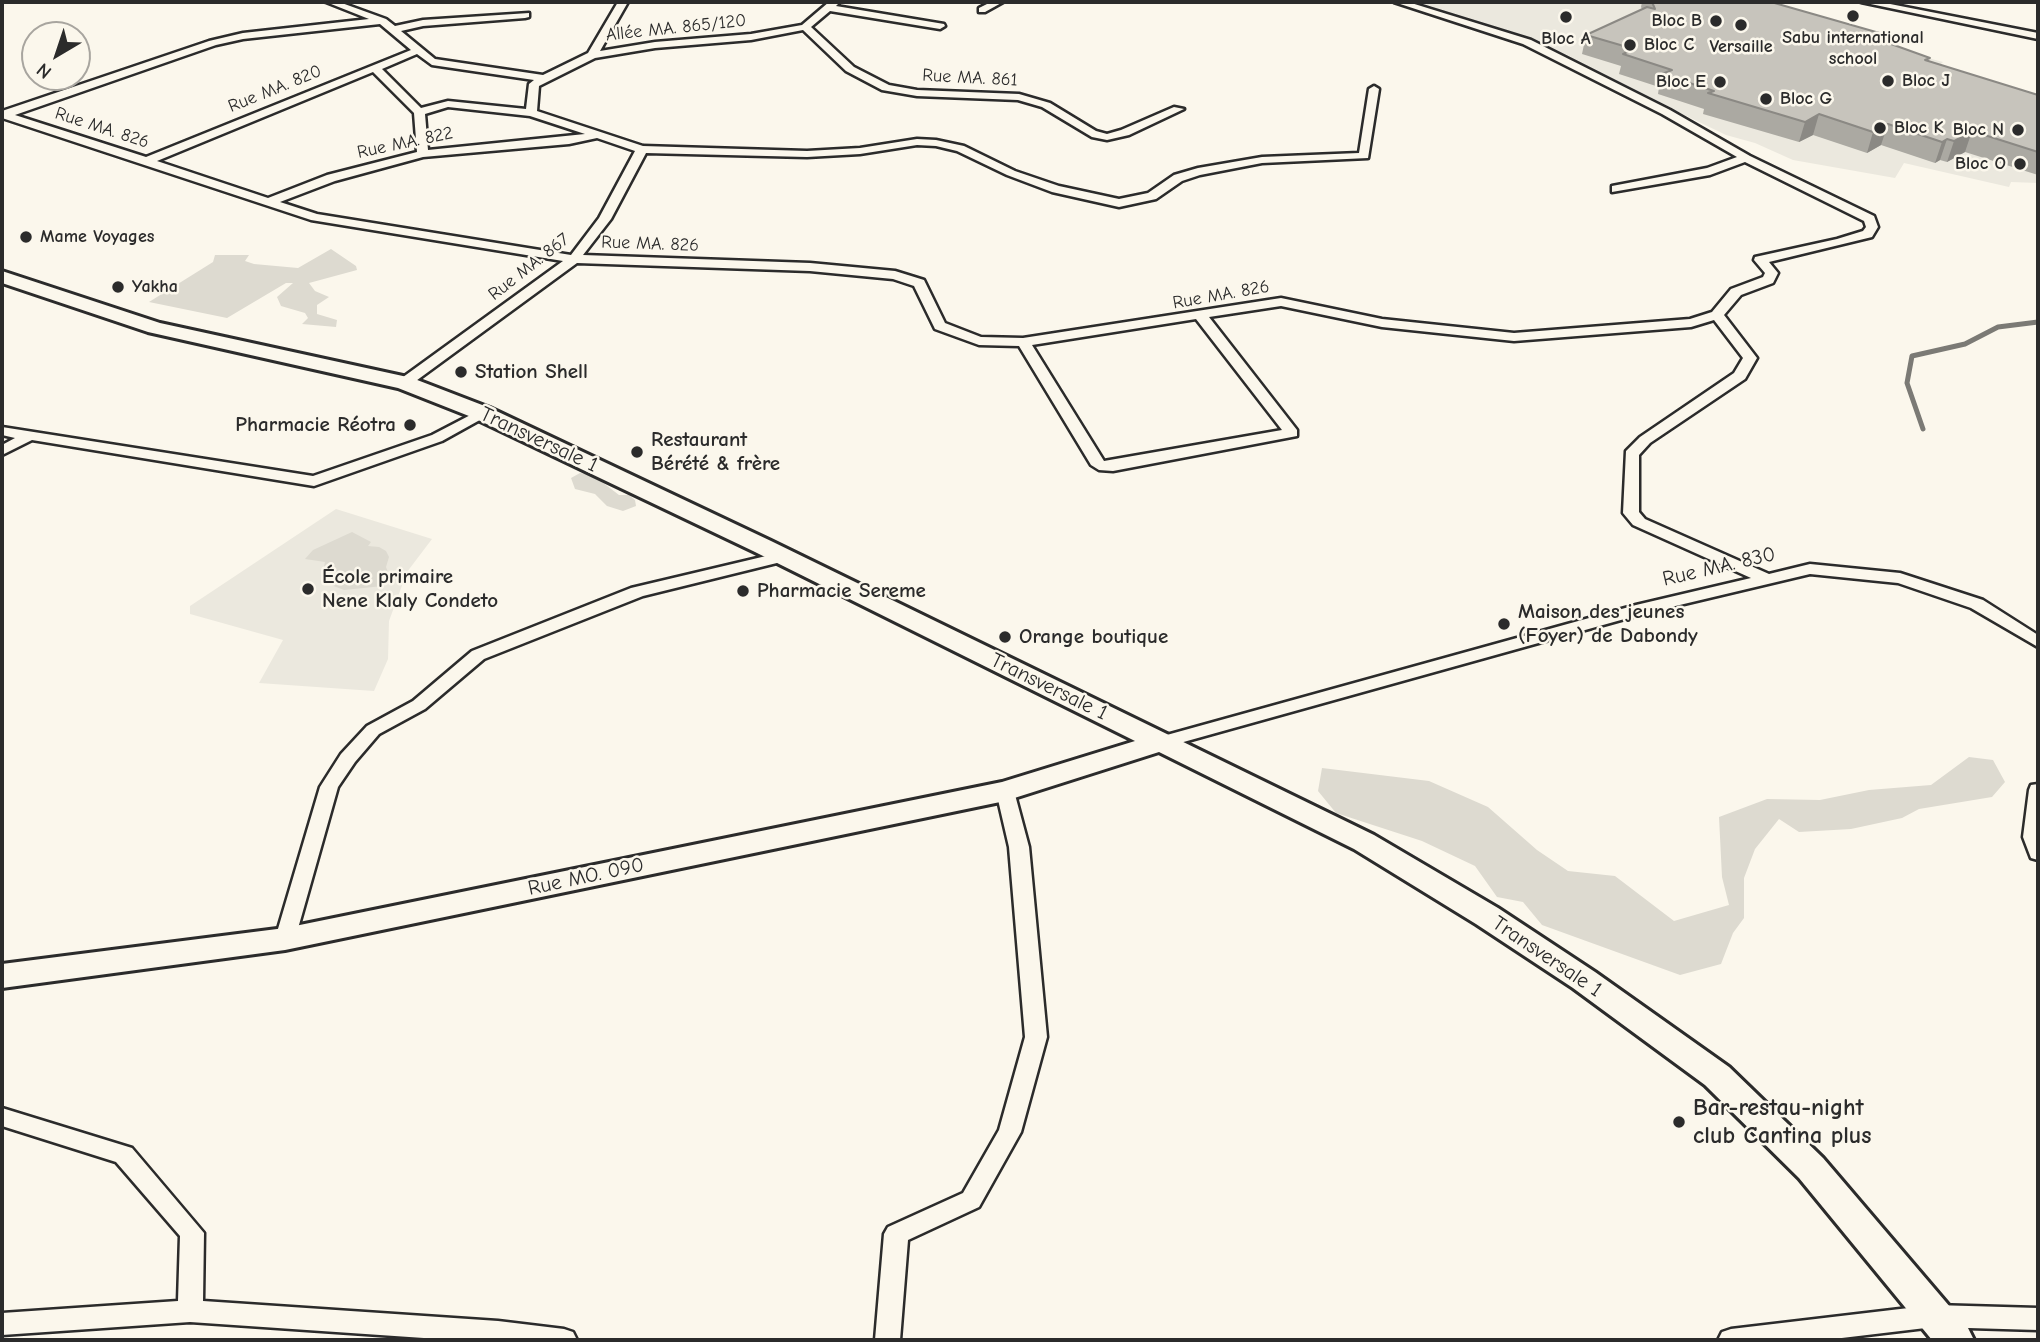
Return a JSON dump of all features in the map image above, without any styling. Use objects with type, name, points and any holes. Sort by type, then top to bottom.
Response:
[{"type":"main road","name":"Transversale 1","points":[[2,277],[155,328],[404,383],[482,413],[783,557],[1364,842],[1584,980],[1717,1076],[1811,1168],[1955,1340]]},
{"type":"street","points":[[331,2],[382,21],[432,62],[542,78]]},
{"type":"street","points":[[592,55],[623,2]]},
{"type":"street","points":[[982,10],[998,2]]},
{"type":"street","points":[[1399,2],[1527,42],[1666,112],[1746,158],[1870,219],[1872,227],[1868,234],[1760,260],[1772,273],[1768,280],[1736,292],[1717,315],[1750,358],[1740,376],[1645,440],[1632,454],[1631,513],[1639,522],[1767,579]]},
{"type":"street","points":[[1866,2],[2038,36]]},
{"type":"street","points":[[806,27],[832,5],[940,26]]},
{"type":"street","points":[[392,30],[423,23],[524,15]]},
{"type":"street","points":[[3,115],[213,43],[243,36],[382,21]]},
{"type":"street","name":"Allée MA. 865/120","points":[[542,78],[592,55],[655,45],[751,37],[806,27]]},
{"type":"street","name":"Rue MA. 861","points":[[806,27],[850,69],[886,88],[917,93],[1019,97],[1046,105],[1092,134],[1107,138],[1125,133],[1178,109]]},
{"type":"street","name":"Rue MA. 820","points":[[147,161],[416,51]]},
{"type":"street","points":[[374,67],[419,112],[423,154]]},
{"type":"street","points":[[531,113],[534,84],[542,78]]},
{"type":"street","points":[[419,112],[457,104],[531,113],[642,149],[807,154],[860,151],[917,142],[936,143],[960,148],[1011,173],[1056,189],[1119,203],[1152,196],[1178,178],[1198,172],[1262,160],[1364,156],[1374,89]]},
{"type":"street","name":"Rue MA. 826","points":[[3,115],[315,217],[574,259],[810,267],[895,275],[919,283],[940,326],[979,341],[1023,342],[1281,302],[1382,323],[1514,337],[1691,323],[1717,315]]},
{"type":"street","name":"Rue MA. 822","points":[[268,202],[331,178],[423,154],[569,141],[596,135]]},
{"type":"street","name":"Rue MA. 867","points":[[404,383],[574,259],[605,219],[642,149]]},
{"type":"street","points":[[1616,189],[1710,171],[1746,158]]},
{"type":"street","points":[[1023,342],[1098,465],[1113,466],[1292,433],[1200,316]]},
{"type":"street","points":[[2,431],[314,481],[437,438],[482,413]]},
{"type":"street","points":[[2,451],[31,435]]},
{"type":"street","points":[[285,939],[329,787],[348,758],[373,730],[419,705],[478,655],[637,592],[783,557]]},
{"type":"street","name":"Rue MA. 830","points":[[1162,742],[1642,609],[1810,569],[1900,578],[1977,604],[2038,642]]},
{"type":"street","name":"Rue MO. 090","points":[[2,976],[285,939],[1005,791],[1162,742]]},
{"type":"street","points":[[2038,790],[2033,837],[2038,853]]},
{"type":"street","points":[[887,1340],[896,1234],[971,1200],[1010,1132],[1035,1037],[1019,847],[1005,791]]},
{"type":"street","points":[[2,1117],[124,1155],[192,1233],[190,1311]]},
{"type":"street","points":[[2,1324],[190,1311],[498,1332],[564,1340]]},
{"type":"street","points":[[1731,1340],[1934,1316],[2038,1319]]},
{"type":"shaded area","points":[[1409,2],[1746,2],[1943,62],[1937,68],[2038,110],[2038,183],[2011,182],[2009,187],[1904,163],[1895,178],[1793,160],[1755,143],[1726,135],[1518,35]]},
{"type":"shaded area","points":[[331,249],[356,266],[357,270],[309,283],[315,291],[329,297],[317,305],[317,314],[337,320],[336,327],[302,324],[308,318],[305,313],[281,306],[277,297],[293,283],[286,283],[227,318],[149,302],[213,262],[215,255],[249,255],[245,261],[254,264],[298,268]]},
{"type":"shaded area","points":[[580,473],[593,475],[619,495],[629,495],[635,500],[636,506],[623,511],[607,506],[595,494],[575,489],[571,478]]},
{"type":"shaded area","name":"École primaire Nene Klaly Condeto","points":[[336,509],[432,539],[407,572],[389,621],[388,659],[374,691],[259,683],[283,640],[190,614],[190,606]]},
{"type":"shaded area","points":[[352,532],[371,542],[368,546],[386,551],[389,557],[386,567],[391,580],[383,586],[344,590],[331,585],[322,576],[325,562],[305,559],[313,550]]},
{"type":"shaded area","points":[[1969,757],[1993,760],[2005,782],[1992,797],[1919,809],[1902,818],[1851,829],[1799,832],[1779,819],[1755,849],[1744,878],[1744,918],[1733,933],[1721,964],[1680,975],[1542,925],[1523,902],[1497,897],[1475,866],[1422,841],[1336,813],[1318,791],[1322,768],[1429,781],[1488,807],[1537,850],[1568,871],[1615,876],[1674,921],[1729,905],[1722,877],[1719,817],[1767,799],[1820,800],[1869,790],[1931,785]]},
{"type":"building","points":[[1652,2],[1771,2],[1890,36],[1880,40],[1930,58],[1925,60],[2038,95],[2038,152],[1972,131],[1954,141],[1947,139],[1942,142],[1888,124],[1873,132],[1819,114],[1805,122],[1708,93],[1714,91],[1662,74],[1672,70],[1623,54],[1634,49],[1586,35],[1647,7],[1655,9]]},
{"type":"waterway","points":[[1923,429],[1907,383],[1912,356],[1965,344],[1998,327],[2038,322]]},
{"type":"place","name":"Sabu international school","points":[[1853,16]]},
{"type":"place","name":"Bloc A","points":[[1566,17]]},
{"type":"place","name":"Bloc B","points":[[1716,21]]},
{"type":"place","name":"Versaille","points":[[1741,25]]},
{"type":"place","name":"Bloc C","points":[[1630,45]]},
{"type":"place","name":"Bloc J","points":[[1888,81]]},
{"type":"place","name":"Bloc E","points":[[1720,82]]},
{"type":"place","name":"Bloc G","points":[[1766,99]]},
{"type":"place","name":"Bloc K","points":[[1880,128]]},
{"type":"place","name":"Bloc N","points":[[2018,130]]},
{"type":"place","name":"Bloc O","points":[[2020,164]]},
{"type":"place","name":"Mame Voyages","points":[[26,237]]},
{"type":"place","name":"Yakha","points":[[118,287]]},
{"type":"place","name":"Station Shell","points":[[461,372]]},
{"type":"place","name":"Pharmacie Réotra","points":[[410,425]]},
{"type":"place","name":"Restaurant Bérété & frère","points":[[637,452]]},
{"type":"place","name":"École primaire Nene Klaly Condeto","points":[[308,589]]},
{"type":"place","name":"Pharmacie Sereme","points":[[743,591]]},
{"type":"place","name":"Maison des jeunes (Foyer) de Dabondy","points":[[1504,624]]},
{"type":"place","name":"Orange boutique","points":[[1005,637]]},
{"type":"place","name":"Bar-restau-night club Cantina plus","points":[[1679,1122]]}]
